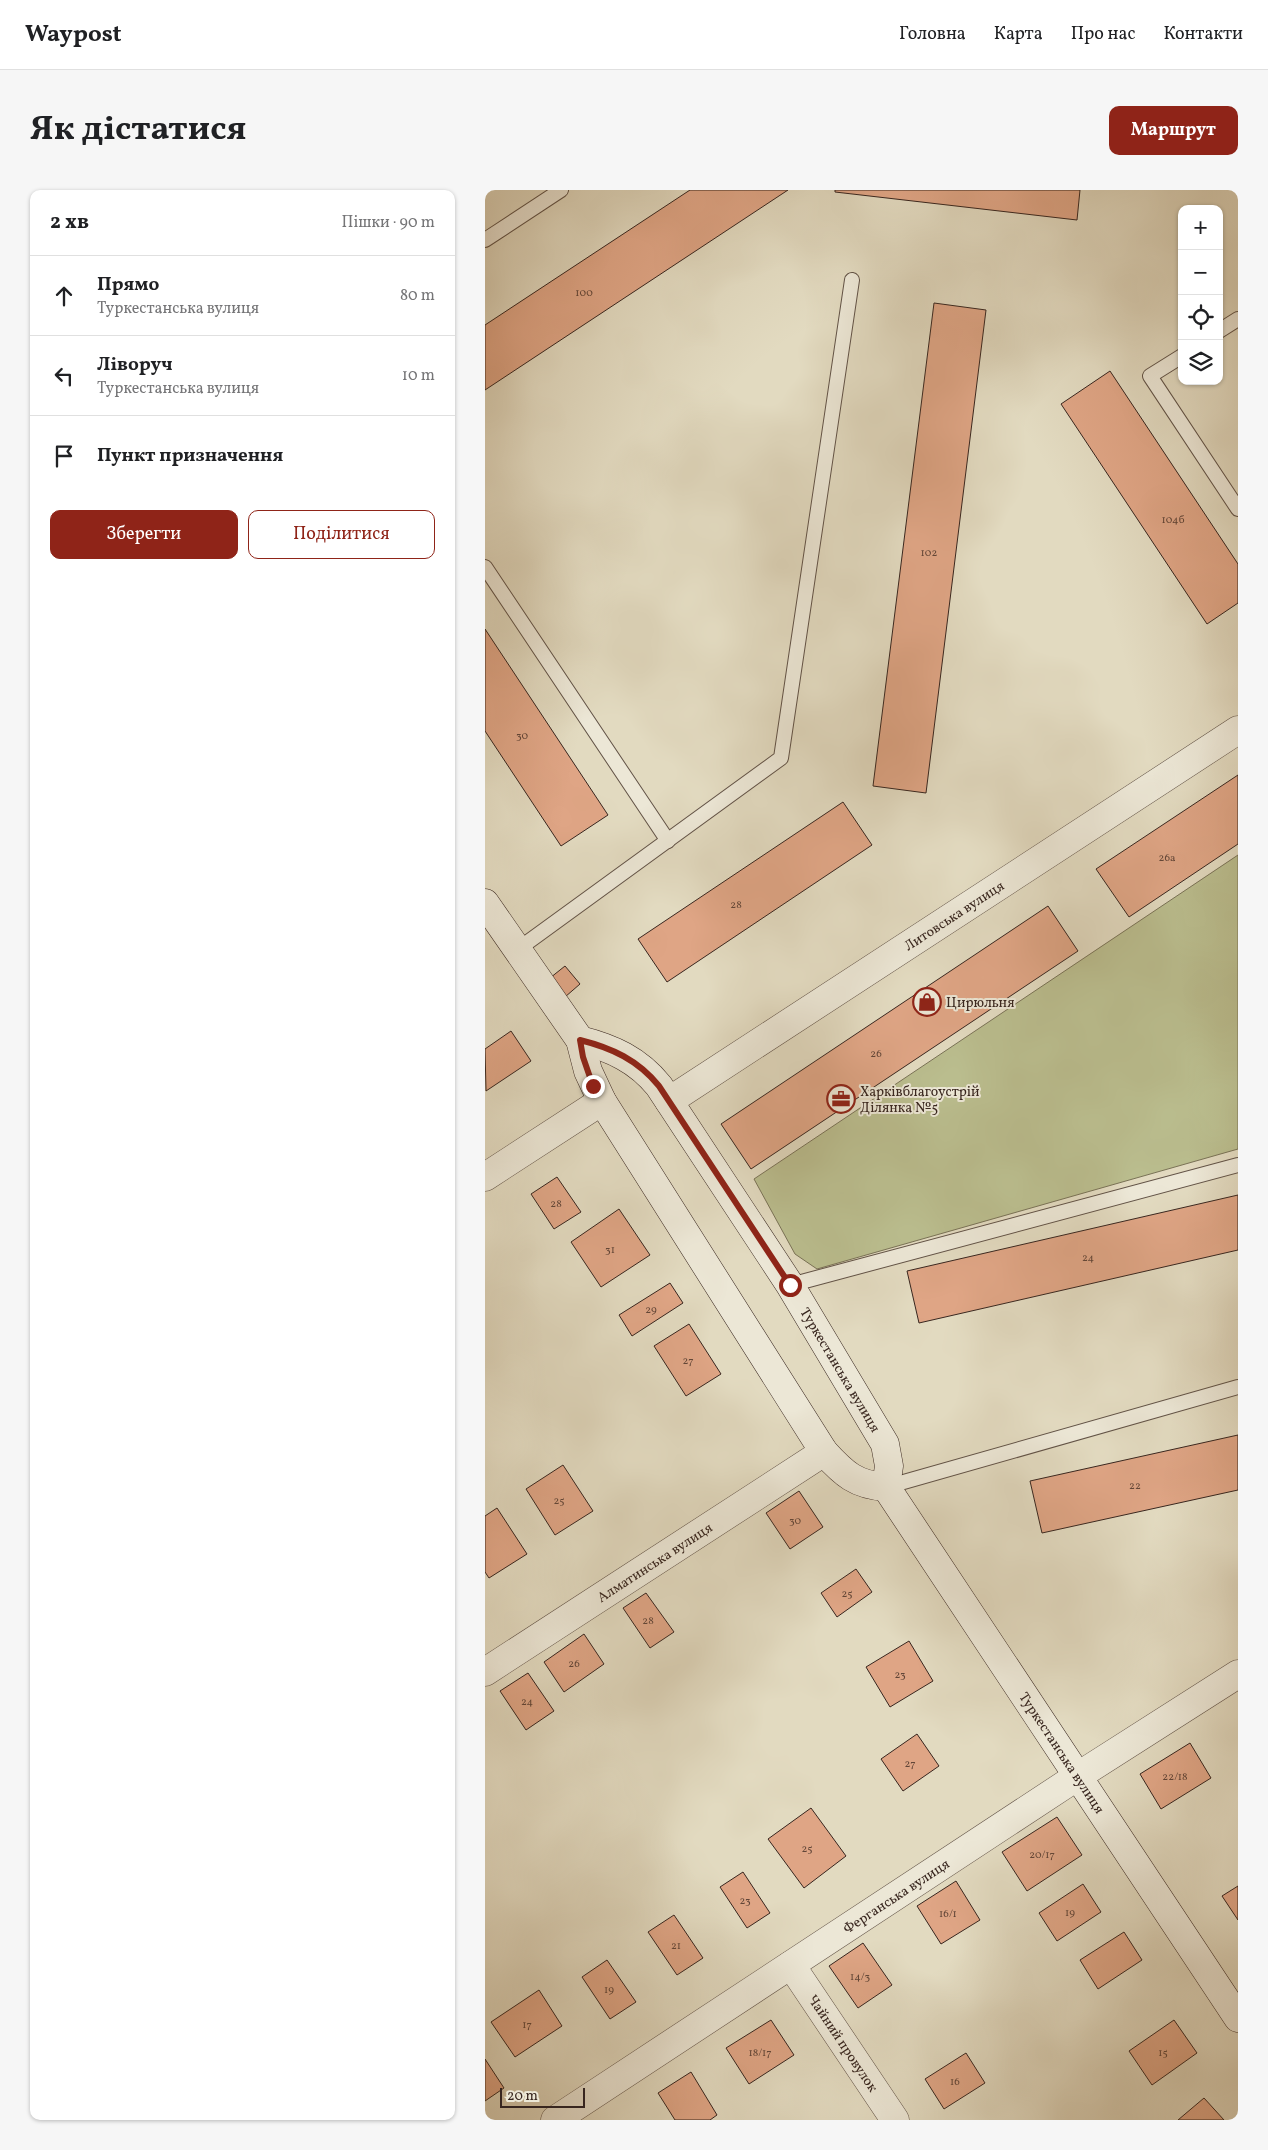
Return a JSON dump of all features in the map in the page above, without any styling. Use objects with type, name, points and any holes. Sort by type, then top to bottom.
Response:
[{"type":"street","name":"Литовська вулиця","points":[[669,1101],[1238,730]]},
{"type":"street","points":[[485,903],[580,1040],[588,1071],[602,1101],[824,1452],[840,1471],[856,1481],[870,1486],[886,1488]]},
{"type":"street","name":"Туркестанська вулиця","points":[[580,1040],[613,1050],[632,1060],[648,1072],[669,1101],[790,1285],[885,1444],[889,1466],[886,1488],[1238,2018]]},
{"type":"street","points":[[485,1177],[602,1101]]},
{"type":"street","name":"Алматинська вулиця","points":[[485,1672],[824,1452]]},
{"type":"street","name":"Ферганська вулиця","points":[[555,2120],[1077,1776],[1238,1674]]},
{"type":"street","name":"Чайний провулок","points":[[791,1965],[895,2120]]},
{"type":"lane","points":[[485,240],[561,190]]},
{"type":"lane","points":[[517,950],[781,758],[852,280]]},
{"type":"lane","points":[[1223,328],[1238,319]]},
{"type":"lane","points":[[1178,358],[1150,376],[1238,508]]},
{"type":"lane","points":[[485,567],[668,841]]},
{"type":"lane","points":[[790,1285],[1238,1165]]},
{"type":"lane","points":[[886,1488],[1238,1387]]},
{"type":"green space","points":[[1238,855],[1238,1149],[817,1269],[795,1254],[754,1179]]},
{"type":"building","points":[[690,190],[788,190],[485,390],[485,325]]},
{"type":"building","points":[[835,190],[1080,190],[1077,220],[835,192]]},
{"type":"building","points":[[934,303],[986,310],[926,793],[873,786]]},
{"type":"building","points":[[1110,371],[1238,564],[1238,603],[1207,624],[1061,404]]},
{"type":"building","points":[[485,629],[608,815],[561,846],[485,731]]},
{"type":"building","points":[[1238,775],[1238,844],[1129,917],[1096,869]]},
{"type":"building","points":[[843,802],[872,845],[667,982],[638,939]]},
{"type":"building","points":[[1048,906],[1078,951],[751,1169],[721,1124]]},
{"type":"building","points":[[565,966],[580,984],[565,997],[550,978]]},
{"type":"building","points":[[511,1031],[531,1061],[486,1091],[485,1049]]},
{"type":"building","points":[[557,1177],[581,1212],[554,1229],[531,1194]]},
{"type":"building","points":[[1238,1195],[1238,1250],[919,1323],[907,1271]]},
{"type":"building","points":[[619,1209],[650,1255],[601,1287],[571,1242]]},
{"type":"building","points":[[670,1283],[683,1303],[632,1336],[619,1315]]},
{"type":"building","points":[[689,1324],[721,1374],[686,1396],[654,1346]]},
{"type":"building","points":[[1238,1435],[1238,1490],[1042,1533],[1030,1481]]},
{"type":"building","points":[[563,1465],[593,1511],[555,1535],[526,1489]]},
{"type":"building","points":[[799,1491],[823,1527],[790,1549],[766,1513]]},
{"type":"building","points":[[497,1508],[527,1554],[489,1578],[485,1572],[485,1516]]},
{"type":"building","points":[[856,1569],[872,1592],[837,1617],[821,1593]]},
{"type":"building","points":[[646,1593],[674,1632],[650,1648],[623,1608]]},
{"type":"building","points":[[584,1634],[604,1664],[564,1692],[544,1662]]},
{"type":"building","points":[[909,1641],[933,1681],[890,1707],[866,1667]]},
{"type":"building","points":[[528,1673],[554,1711],[526,1730],[500,1691]]},
{"type":"building","points":[[917,1734],[939,1766],[903,1791],[881,1759]]},
{"type":"building","points":[[1190,1743],[1211,1778],[1161,1809],[1140,1774]]},
{"type":"building","points":[[811,1808],[846,1856],[804,1888],[768,1839]]},
{"type":"building","points":[[1057,1817],[1082,1855],[1027,1891],[1002,1852]]},
{"type":"building","points":[[743,1872],[770,1913],[747,1928],[720,1887]]},
{"type":"building","points":[[956,1881],[980,1920],[941,1944],[917,1906]]},
{"type":"building","points":[[1083,1884],[1101,1912],[1057,1941],[1039,1913]]},
{"type":"building","points":[[1238,1886],[1238,1920],[1222,1896]]},
{"type":"building","points":[[674,1915],[703,1958],[677,1975],[648,1932]]},
{"type":"building","points":[[1124,1932],[1142,1960],[1098,1989],[1080,1960]]},
{"type":"building","points":[[863,1943],[892,1985],[858,2008],[829,1966]]},
{"type":"building","points":[[607,1960],[636,2002],[610,2019],[582,1977]]},
{"type":"building","points":[[539,1990],[562,2026],[515,2057],[491,2022]]},
{"type":"building","points":[[771,2020],[794,2055],[749,2084],[726,2048]]},
{"type":"building","points":[[1174,2020],[1197,2053],[1152,2085],[1129,2051]]},
{"type":"building","points":[[966,2053],[985,2083],[944,2109],[925,2079]]},
{"type":"building","points":[[485,2059],[504,2088],[485,2101]]},
{"type":"building","points":[[691,2072],[717,2115],[710,2120],[675,2120],[658,2093]]},
{"type":"building","points":[[1204,2098],[1224,2120],[1178,2120]]},
{"type":"place","name":"Цирюльня","points":[[927,1002]]},
{"type":"place","name":"Харківблагоустрій Ділянка №5","points":[[841,1099]]},
{"type":"route","points":[[593,1086],[583,1057],[580,1040],[613,1050],[632,1060],[648,1072],[790,1285]]}]
